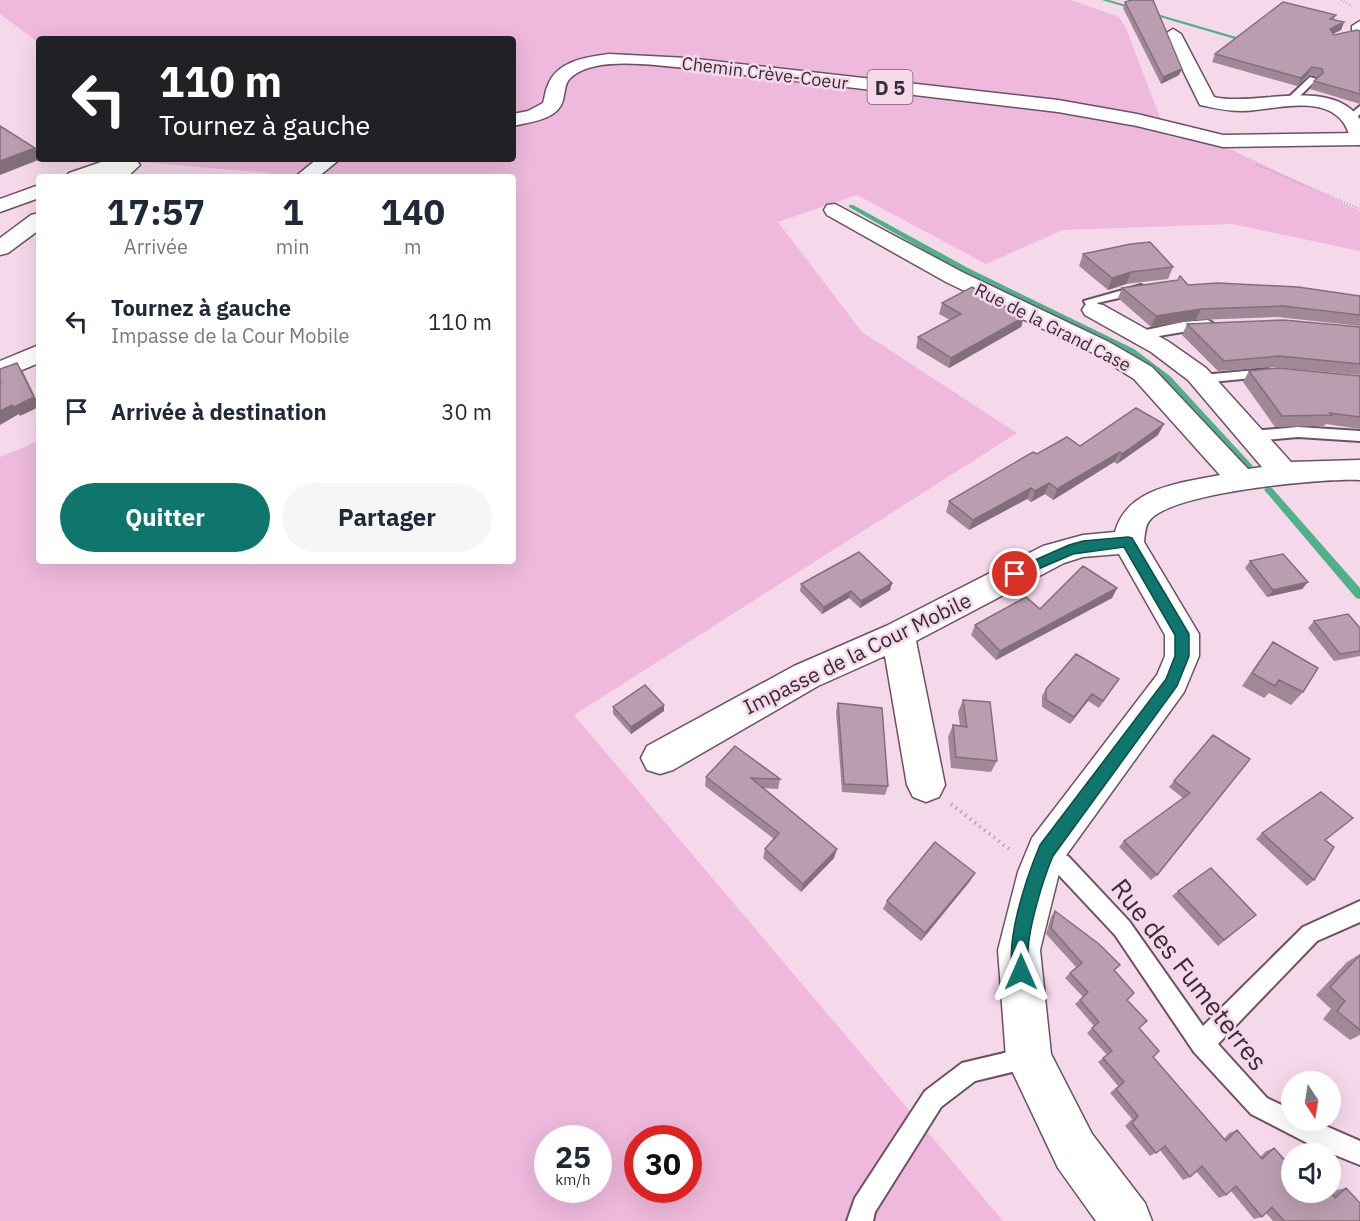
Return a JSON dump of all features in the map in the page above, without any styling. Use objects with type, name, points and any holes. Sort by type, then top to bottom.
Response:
[{"type":"street","points":[[1173,34],[1207,101],[1234,107],[1292,99],[1310,100],[1355,114],[1360,139]]},
{"type":"street","name":"Chemin Crève-Coeur","points":[[516,119],[547,112],[553,107],[559,81],[571,69],[588,63],[628,60],[687,63],[1058,106],[1137,120],[1223,141]]},
{"type":"street","name":"D 5","points":[[1223,141],[1248,143],[1360,139]]},
{"type":"street","points":[[309,174],[326,162]]},
{"type":"street","points":[[85,174],[114,164],[122,171]]},
{"type":"street","points":[[0,206],[36,192]]},
{"type":"street","name":"Rue de la Grand Case","points":[[835,210],[954,276],[1100,347],[1143,373],[1241,480]]},
{"type":"street","points":[[0,249],[36,222]]},
{"type":"street","points":[[1094,310],[1160,347],[1202,380],[1285,474]]},
{"type":"street","points":[[0,371],[36,354]]},
{"type":"street","points":[[1127,1221],[1075,1151],[1029,1058],[1019,950],[1042,861],[1172,682],[1182,656],[1182,634],[1128,542],[1133,520],[1142,510],[1157,501],[1241,480],[1329,468],[1360,470]]},
{"type":"street","name":"Impasse de la Cour Mobile","points":[[660,758],[806,676],[898,635],[1054,554],[1083,546],[1128,542]]},
{"type":"street","points":[[898,635],[926,785]]},
{"type":"lane","points":[[1292,99],[1312,79]]},
{"type":"lane","points":[[1094,310],[1090,301],[1126,290],[1158,286]]},
{"type":"lane","points":[[1141,335],[1183,326],[1226,323]]},
{"type":"lane","points":[[1202,380],[1284,374]]},
{"type":"lane","points":[[1253,436],[1298,432],[1360,436]]},
{"type":"lane","name":"Rue des Fumeterres","points":[[1042,861],[1062,864],[1122,928],[1202,1044],[1259,1106],[1323,1139],[1360,1153]]},
{"type":"lane","points":[[1202,1044],[1310,934],[1360,911]]},
{"type":"lane","points":[[860,1221],[864,1207],[933,1099],[970,1071],[1029,1058]]},
{"type":"path","points":[[1223,141],[1260,166],[1308,184],[1360,209]]},
{"type":"path","points":[[926,785],[1042,861]]},
{"type":"shaded area","points":[[0,0],[1071,0],[1119,17],[1126,28],[1167,136],[1226,147],[1360,211],[1360,251],[1232,224],[1063,230],[986,264],[857,195],[778,222],[862,332],[1017,433],[574,715],[1003,1221],[0,1221],[0,457],[36,442],[36,564],[516,564],[516,174],[269,174],[142,162],[516,162],[516,36],[36,36],[36,41],[0,14]]},
{"type":"building","points":[[1153,0],[1182,69],[1163,77],[1125,2]]},
{"type":"building","points":[[1283,2],[1336,15],[1330,19],[1344,22],[1330,29],[1334,35],[1360,31],[1360,94],[1314,81],[1323,73],[1322,69],[1312,67],[1301,78],[1215,54]]},
{"type":"building","points":[[0,126],[35,148],[0,161]]},
{"type":"building","points":[[1150,242],[1173,267],[1131,272],[1112,278],[1083,254],[1131,244]]},
{"type":"building","points":[[1180,276],[1188,285],[1218,283],[1298,287],[1360,296],[1360,315],[1283,306],[1201,309],[1156,316],[1122,288],[1178,280]]},
{"type":"building","points":[[972,287],[1024,317],[951,358],[918,337],[961,314],[942,303]]},
{"type":"building","points":[[1284,320],[1360,327],[1360,364],[1279,356],[1224,361],[1187,324]]},
{"type":"building","points":[[17,363],[34,397],[0,411],[0,369]]},
{"type":"building","points":[[1278,368],[1360,376],[1360,417],[1330,413],[1332,415],[1282,416],[1249,371]]},
{"type":"building","points":[[1136,408],[1164,424],[1122,454],[1120,452],[1057,489],[1049,483],[1035,491],[1031,488],[973,520],[949,501],[1033,452],[1037,454],[1067,437],[1080,446]]},
{"type":"building","points":[[859,552],[892,583],[861,601],[851,591],[824,607],[801,584]]},
{"type":"building","points":[[1283,554],[1308,582],[1273,590],[1250,561]]},
{"type":"building","points":[[1083,566],[1117,588],[1000,651],[975,625],[1026,597],[1040,609]]},
{"type":"building","points":[[1348,614],[1360,628],[1360,651],[1340,654],[1314,621]]},
{"type":"building","points":[[1273,642],[1318,668],[1303,692],[1279,680],[1275,686],[1252,673]]},
{"type":"building","points":[[1076,654],[1119,679],[1103,701],[1092,694],[1074,717],[1046,700],[1046,689]]},
{"type":"building","points":[[645,685],[664,705],[631,727],[613,707]]},
{"type":"building","points":[[963,700],[990,702],[997,761],[956,757],[953,725],[967,727]]},
{"type":"building","points":[[838,703],[882,708],[888,786],[844,784]]},
{"type":"building","points":[[1213,735],[1250,759],[1157,875],[1124,841],[1190,793],[1174,781]]},
{"type":"building","points":[[735,746],[780,779],[751,778],[837,849],[803,884],[765,849],[779,833],[706,777]]},
{"type":"building","points":[[1321,792],[1353,818],[1325,840],[1334,847],[1314,880],[1262,833]]},
{"type":"building","points":[[935,842],[975,873],[925,933],[887,901]]},
{"type":"building","points":[[1211,868],[1256,915],[1224,940],[1178,891]]},
{"type":"building","points":[[1055,911],[1099,944],[1120,965],[1114,970],[1134,993],[1127,1000],[1147,1021],[1139,1028],[1159,1051],[1153,1057],[1226,1141],[1237,1130],[1262,1159],[1274,1148],[1281,1156],[1281,1203],[1341,1203],[1341,1193],[1346,1188],[1360,1203],[1360,1221],[1284,1221],[1272,1207],[1262,1217],[1236,1186],[1226,1195],[1202,1166],[1190,1177],[1165,1146],[1156,1153],[1132,1123],[1138,1116],[1116,1089],[1124,1082],[1103,1058],[1112,1051],[1092,1028],[1099,1022],[1080,1000],[1088,992],[1070,973],[1082,963],[1051,928]]},
{"type":"building","points":[[1360,955],[1360,1030],[1337,1011],[1345,1001],[1330,987]]},
{"type":"waterway","points":[[1104,0],[1247,41]]},
{"type":"waterway","points":[[851,206],[965,270],[1131,351],[1167,378],[1248,466]]},
{"type":"waterway","points":[[1269,490],[1360,595]]},
{"type":"route","points":[[1015,574],[1054,554],[1083,546],[1128,542],[1182,634],[1182,656],[1172,682],[1046,851],[1038,872],[1019,950],[1021,972]]}]
